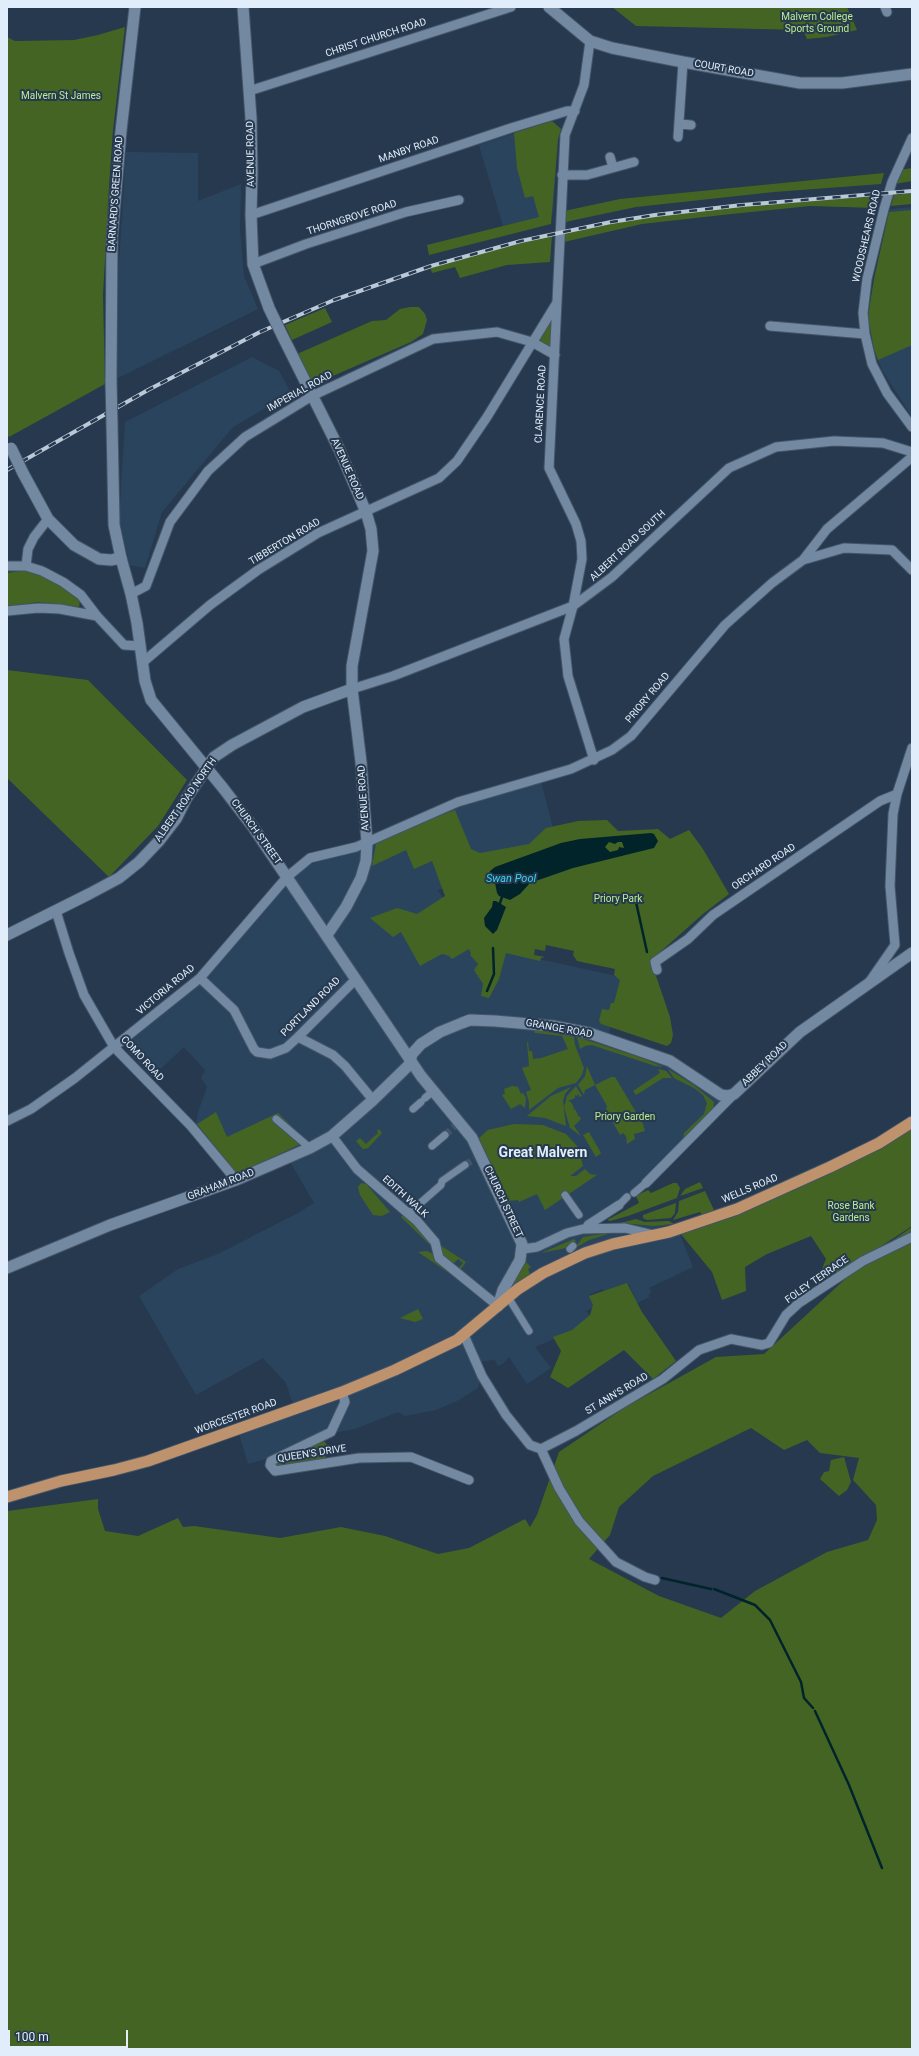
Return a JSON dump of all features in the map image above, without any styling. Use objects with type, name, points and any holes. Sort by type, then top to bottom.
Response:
[{"type":"highway","name":"WELLS ROAD","points":[[654,1235],[680,1228],[757,1200],[879,1143],[912,1122]]},
{"type":"highway","name":"WORCESTER ROAD","points":[[7,1497],[61,1481],[148,1461],[342,1392],[428,1356],[464,1335],[508,1297],[532,1279],[586,1254],[613,1244],[654,1235]]},
{"type":"street","name":"BARNARD'S GREEN ROAD","points":[[120,558],[114,525],[111,381],[112,238],[121,131],[135,7]]},
{"type":"street","name":"AVENUE ROAD","points":[[243,7],[249,91],[253,264],[269,308],[339,449],[366,512],[371,529],[373,550],[352,666],[352,689],[361,762],[367,843],[366,861],[361,878],[346,907],[327,935]]},
{"type":"street","name":"CHRIST CHURCH ROAD","points":[[249,91],[511,7]]},
{"type":"street","name":"COURT ROAD","points":[[548,7],[590,41],[612,48],[683,62],[800,83],[842,83],[912,74]]},
{"type":"street","name":"CLARENCE ROAD","points":[[590,41],[584,85],[565,135],[549,468],[576,524],[581,541],[582,560],[573,606],[564,639],[568,676],[594,760]]},
{"type":"street","points":[[678,137],[683,62]]},
{"type":"street","name":"MANBY ROAD","points":[[251,215],[511,128],[567,111],[575,111]]},
{"type":"street","points":[[680,124],[691,125]]},
{"type":"street","name":"WOODSHEARS ROAD","points":[[912,138],[892,182],[875,242],[862,313],[872,364],[887,393],[912,426]]},
{"type":"street","points":[[610,157],[614,166]]},
{"type":"street","points":[[562,175],[587,175],[614,166],[634,162]]},
{"type":"street","name":"THORNGROVE ROAD","points":[[253,264],[306,244],[406,212],[459,200]]},
{"type":"street","name":"TIBBERTON ROAD","points":[[142,663],[210,605],[258,570],[318,533],[439,478],[457,461],[557,302]]},
{"type":"street","points":[[770,326],[865,334]]},
{"type":"street","name":"IMPERIAL ROAD","points":[[131,594],[146,586],[170,522],[208,471],[245,437],[312,396],[432,339],[497,332],[532,342],[555,355]]},
{"type":"street","name":"ALBERT ROAD SOUTH","points":[[352,689],[393,676],[573,606],[612,577],[645,544],[729,468],[776,447],[834,441],[883,443],[912,452]]},
{"type":"street","points":[[9,445],[48,519],[74,546],[99,559],[111,560],[120,558]]},
{"type":"street","points":[[804,560],[827,529],[912,457]]},
{"type":"street","points":[[26,566],[28,549],[34,537],[48,519]]},
{"type":"street","name":"PRIORY ROAD","points":[[367,843],[458,802],[571,769],[594,760],[612,750],[631,736],[725,625],[772,583],[804,560],[844,548],[892,550],[912,570]]},
{"type":"street","name":"CHURCH STREET","points":[[120,558],[131,594],[145,681],[151,700],[208,769],[253,827],[287,876],[411,1061],[426,1097],[472,1138],[478,1157],[517,1230],[523,1249],[518,1265],[503,1290],[498,1306]]},
{"type":"street","points":[[7,566],[26,566],[42,571],[63,582],[81,595],[97,616],[124,645],[140,646]]},
{"type":"street","points":[[7,611],[38,608],[60,609],[97,616]]},
{"type":"street","name":"ALBERT ROAD NORTH","points":[[7,934],[56,911],[119,878],[139,862],[159,841],[176,819],[186,799],[208,769],[214,757],[232,745],[303,707],[352,689]]},
{"type":"street","points":[[870,981],[896,944],[890,886],[893,814],[897,794],[909,765],[912,748]]},
{"type":"street","name":"ORCHARD ROAD","points":[[658,970],[655,962],[688,939],[713,915],[880,801],[897,794]]},
{"type":"street","name":"VICTORIA ROAD","points":[[7,1121],[31,1109],[75,1078],[200,978],[287,876],[310,858],[367,843]]},
{"type":"street","name":"COMO ROAD","points":[[56,911],[84,995],[114,1047],[195,1131],[236,1180]]},
{"type":"street","name":"ABBEY ROAD","points":[[634,1193],[646,1183],[734,1094],[800,1032],[870,981],[912,953]]},
{"type":"street","name":"PORTLAND ROAD","points":[[200,978],[234,1010],[257,1052],[277,1052],[298,1037],[356,979]]},
{"type":"street","name":"GRANGE ROAD","points":[[411,1061],[412,1054],[421,1044],[462,1022],[481,1020],[553,1026],[598,1036],[670,1061],[721,1095],[728,1096],[734,1094]]},
{"type":"street","points":[[298,1037],[333,1055],[345,1066],[373,1100]]},
{"type":"street","name":"GRAHAM ROAD","points":[[7,1268],[110,1225],[236,1180],[310,1148],[332,1136],[373,1100],[411,1061]]},
{"type":"street","points":[[413,1109],[426,1097]]},
{"type":"street","points":[[276,1119],[310,1148]]},
{"type":"street","points":[[432,1146],[445,1135]]},
{"type":"street","name":"EDITH WALK","points":[[332,1136],[357,1169],[409,1213],[435,1242],[439,1258],[498,1306]]},
{"type":"street","points":[[409,1213],[441,1185],[442,1181],[465,1165]]},
{"type":"street","points":[[565,1195],[579,1215]]},
{"type":"street","points":[[523,1249],[537,1247],[578,1234],[586,1229],[588,1225],[619,1205],[628,1197]]},
{"type":"street","name":"WELLS ROAD","points":[[586,1229],[625,1228],[654,1235]]},
{"type":"street","name":"FOLEY TERRACE","points":[[699,1350],[731,1339],[762,1346],[769,1343],[786,1314],[799,1303],[863,1261],[912,1237]]},
{"type":"street","points":[[508,1297],[529,1330]]},
{"type":"street","points":[[464,1335],[482,1376],[513,1426],[530,1445],[542,1452],[558,1488],[574,1513],[616,1562],[645,1577],[655,1580]]},
{"type":"street","name":"ST ANN'S ROAD","points":[[542,1452],[663,1379],[699,1350]]},
{"type":"street","name":"QUEEN'S DRIVE","points":[[342,1392],[345,1402],[331,1432],[271,1461],[270,1465],[275,1471],[359,1458],[411,1457],[470,1480]]},
{"type":"shaded area","points":[[552,121],[561,129],[558,139],[553,214],[503,226],[479,145]]},
{"type":"shaded area","points":[[126,152],[198,153],[198,201],[241,184],[240,230],[244,276],[258,309],[118,378],[116,311]]},
{"type":"shaded area","points":[[912,207],[912,417],[882,370],[874,349],[868,317],[874,279],[890,209]]},
{"type":"shaded area","points":[[252,357],[279,371],[291,393],[233,427],[162,512],[145,568],[130,565],[119,521],[125,422]]},
{"type":"shaded area","name":"Great Malvern","points":[[541,781],[554,832],[449,889],[439,889],[438,891],[444,899],[422,922],[398,922],[422,965],[438,956],[437,953],[469,948],[475,955],[478,967],[503,951],[621,977],[607,1042],[662,1061],[719,1099],[722,1107],[636,1194],[596,1220],[600,1225],[676,1225],[693,1267],[649,1288],[651,1292],[648,1296],[650,1297],[637,1303],[629,1284],[604,1293],[603,1289],[590,1294],[595,1307],[586,1311],[590,1316],[573,1331],[535,1347],[551,1368],[527,1384],[509,1357],[504,1363],[498,1366],[495,1360],[475,1362],[481,1378],[478,1388],[459,1400],[436,1410],[405,1416],[398,1412],[355,1429],[333,1433],[284,1454],[248,1464],[239,1434],[296,1414],[286,1383],[263,1358],[196,1395],[139,1296],[178,1269],[218,1254],[298,1213],[314,1203],[285,1153],[238,1173],[196,1124],[198,1112],[207,1087],[201,1078],[205,1070],[184,1047],[152,1077],[129,1053],[127,1041],[194,985],[284,885],[295,878],[297,873],[304,867],[438,814]]},
{"type":"green space","name":"Malvern College Sports Ground","points":[[612,7],[847,7],[857,30],[827,37],[807,39],[803,30],[636,26]]},
{"type":"green space","name":"Malvern St James","points":[[125,27],[113,130],[109,186],[103,295],[105,384],[9,437],[7,434],[7,37],[15,41],[74,40]]},
{"type":"green space","points":[[552,121],[561,129],[558,139],[551,224],[429,255],[427,245],[539,217],[533,196],[525,198],[517,168],[514,133]]},
{"type":"green space","points":[[912,168],[912,181],[895,184],[900,170]]},
{"type":"green space","points":[[884,173],[881,184],[774,192],[636,207],[565,222],[564,211],[620,199]]},
{"type":"green space","points":[[912,193],[912,204],[891,206],[894,195]]},
{"type":"green space","points":[[878,196],[876,208],[810,206],[722,215],[642,224],[564,242],[564,233],[612,223],[699,210]]},
{"type":"green space","points":[[912,210],[912,345],[878,360],[874,349],[868,317],[874,279],[889,212]]},
{"type":"green space","points":[[552,235],[550,262],[507,265],[460,278],[455,267],[432,273],[430,267]]},
{"type":"green space","points":[[419,307],[425,314],[427,320],[423,334],[411,342],[312,385],[297,354],[372,321],[386,320],[400,309]]},
{"type":"green space","points":[[325,308],[332,322],[292,340],[285,325]]},
{"type":"green space","points":[[552,320],[552,349],[538,341]]},
{"type":"green space","points":[[26,570],[50,579],[80,598],[79,609],[38,602],[7,607],[7,573]]},
{"type":"green space","points":[[7,670],[88,680],[187,780],[158,826],[109,877],[7,778]]},
{"type":"green space","name":"Priory Park","points":[[455,810],[471,849],[480,853],[529,844],[546,828],[578,821],[607,820],[618,831],[658,829],[670,839],[689,830],[703,849],[729,894],[703,914],[659,953],[654,970],[670,1017],[673,1035],[671,1043],[667,1046],[601,1024],[599,1021],[602,1009],[609,1010],[611,1003],[614,1003],[620,980],[614,975],[615,969],[577,961],[573,955],[574,951],[546,945],[545,951],[535,949],[534,955],[545,957],[541,958],[540,961],[506,953],[499,979],[489,998],[481,996],[483,984],[474,970],[478,964],[470,955],[469,949],[452,959],[449,956],[442,954],[420,966],[401,932],[393,937],[370,918],[397,908],[417,914],[445,896],[432,861],[414,869],[406,850],[372,866],[376,844],[416,825]]},
{"type":"green space","points":[[533,1029],[574,1037],[575,1045],[584,1068],[582,1075],[576,1083],[558,1088],[529,1110],[529,1102],[526,1092],[531,1090],[522,1068],[529,1066],[527,1042],[529,1051],[532,1051],[533,1059],[541,1058],[568,1049],[562,1036],[535,1033]]},
{"type":"green space","points":[[577,1037],[645,1059],[663,1067],[655,1066],[592,1045],[585,1046],[580,1049]]},
{"type":"green space","points":[[587,1066],[595,1085],[585,1090],[584,1095],[578,1085],[585,1076]]},
{"type":"green space","points":[[658,1069],[666,1071],[672,1078],[663,1078],[636,1095],[633,1091],[660,1073]]},
{"type":"green space","points":[[668,1069],[695,1086],[714,1102],[713,1108],[683,1138],[684,1133],[704,1114],[707,1103],[703,1095],[694,1088],[674,1078]]},
{"type":"green space","name":"Priory Garden","points":[[611,1077],[615,1077],[643,1124],[645,1131],[634,1134],[635,1139],[627,1144],[626,1136],[623,1133],[620,1135],[610,1117],[611,1115],[609,1116],[607,1113],[609,1112],[606,1110],[607,1106],[595,1085]]},
{"type":"green space","points":[[512,1086],[518,1087],[521,1094],[523,1093],[526,1098],[525,1108],[520,1104],[511,1109],[502,1095],[505,1094],[504,1089]]},
{"type":"green space","points":[[576,1086],[582,1096],[580,1097],[578,1094],[577,1096],[575,1095],[575,1098],[568,1101],[571,1102],[574,1108],[573,1110],[575,1109],[578,1115],[577,1116],[581,1119],[574,1126],[581,1136],[570,1128],[564,1107],[567,1096]]},
{"type":"green space","points":[[571,1087],[565,1094],[563,1101],[566,1126],[545,1118],[527,1116],[551,1096]]},
{"type":"green space","points":[[216,1112],[227,1137],[278,1113],[307,1141],[237,1174],[197,1124]]},
{"type":"green space","points":[[514,1124],[543,1125],[566,1134],[578,1147],[583,1166],[570,1176],[576,1176],[585,1169],[590,1174],[597,1175],[545,1210],[537,1194],[519,1202],[518,1200],[509,1201],[479,1138],[488,1130]]},
{"type":"green space","name":"Rose Bank Gardens","points":[[912,1125],[912,1226],[813,1291],[826,1259],[811,1236],[767,1254],[745,1267],[746,1291],[722,1300],[712,1272],[680,1233]]},
{"type":"green space","points":[[379,1129],[382,1133],[368,1148],[363,1149],[356,1141],[360,1138],[366,1144],[378,1133],[377,1131]]},
{"type":"green space","points":[[589,1132],[601,1153],[596,1157],[583,1135]]},
{"type":"green space","points":[[700,1182],[703,1188],[680,1196],[685,1189]]},
{"type":"green space","points":[[361,1183],[366,1184],[390,1212],[382,1216],[373,1215],[360,1195],[358,1187]]},
{"type":"green space","points":[[673,1183],[677,1183],[680,1188],[677,1198],[628,1216],[610,1221],[607,1220],[639,1203],[636,1196],[648,1190],[651,1193]]},
{"type":"green space","points":[[705,1191],[714,1210],[702,1215],[700,1212],[673,1220],[678,1212],[679,1201]]},
{"type":"green space","points":[[676,1203],[675,1213],[671,1218],[647,1220],[643,1218],[643,1215]]},
{"type":"green space","points":[[406,1213],[432,1245],[431,1246],[401,1217]]},
{"type":"green space","points":[[636,1219],[645,1222],[669,1221],[674,1224],[653,1226],[620,1223]]},
{"type":"green space","points":[[912,1227],[912,2049],[7,2049],[7,1511],[98,1499],[98,1509],[105,1531],[138,1536],[178,1518],[183,1527],[194,1526],[280,1538],[341,1527],[385,1536],[438,1554],[469,1548],[525,1519],[530,1527],[537,1515],[559,1452],[624,1408],[716,1357],[764,1354],[869,1257]],"holes":[[[751,1428],[784,1450],[807,1440],[820,1453],[859,1458],[853,1480],[876,1505],[877,1520],[868,1540],[827,1552],[755,1591],[721,1618],[659,1596],[589,1559],[610,1535],[619,1507],[653,1476]]]},
{"type":"green space","points":[[614,1232],[589,1240],[575,1248],[583,1237]]},
{"type":"green space","points":[[574,1239],[576,1241],[566,1248],[541,1253]]},
{"type":"green space","points":[[440,1245],[466,1262],[460,1270],[458,1269],[463,1263],[458,1259],[452,1265],[440,1253]]},
{"type":"green space","points":[[427,1251],[433,1254],[449,1273],[418,1252]]},
{"type":"green space","points":[[568,1255],[569,1256],[512,1288],[509,1287],[526,1262],[531,1267],[528,1269],[530,1274]]},
{"type":"green space","points":[[627,1283],[642,1312],[676,1361],[653,1379],[624,1350],[568,1388],[550,1377],[561,1351],[553,1337],[572,1330],[590,1315],[593,1305],[589,1296]]},
{"type":"green space","points":[[418,1309],[423,1319],[415,1322],[400,1318]]},
{"type":"green space","points":[[324,1441],[329,1447],[324,1461],[277,1468],[274,1461]]},
{"type":"green space","points":[[844,1457],[851,1482],[847,1490],[839,1496],[820,1479],[824,1472],[829,1471],[831,1460]]},
{"type":"water","name":"Swan Pool","points":[[651,833],[654,834],[658,841],[654,848],[573,868],[530,883],[520,894],[510,900],[499,896],[495,883],[489,877],[490,871],[495,867],[561,843],[580,839]],"holes":[[[609,842],[615,844],[622,842],[624,848],[619,847],[618,850],[610,852],[605,847]]]},
{"type":"water","points":[[493,901],[496,901],[506,907],[497,930],[493,934],[485,926],[484,918],[492,907]]},
{"type":"waterway","points":[[500,903],[502,897]]},
{"type":"waterway","points":[[636,902],[647,952]]},
{"type":"waterway","points":[[487,991],[494,974],[493,948]]},
{"type":"waterway","points":[[662,1578],[711,1589]]},
{"type":"waterway","points":[[714,1589],[755,1605],[770,1620],[801,1682],[804,1698],[813,1708]]},
{"type":"waterway","points":[[815,1711],[849,1785],[882,1868]]},
{"type":"tunnel","points":[[445,1135],[455,1126]]},
{"type":"tunnel","points":[[465,1165],[474,1159]]},
{"type":"railway","points":[[7,470],[148,390],[260,332],[334,300],[431,266],[521,241],[611,222],[655,215],[742,205],[912,191]]},
{"type":"district","name":"Great Malvern","points":[[543,1153]]}]
